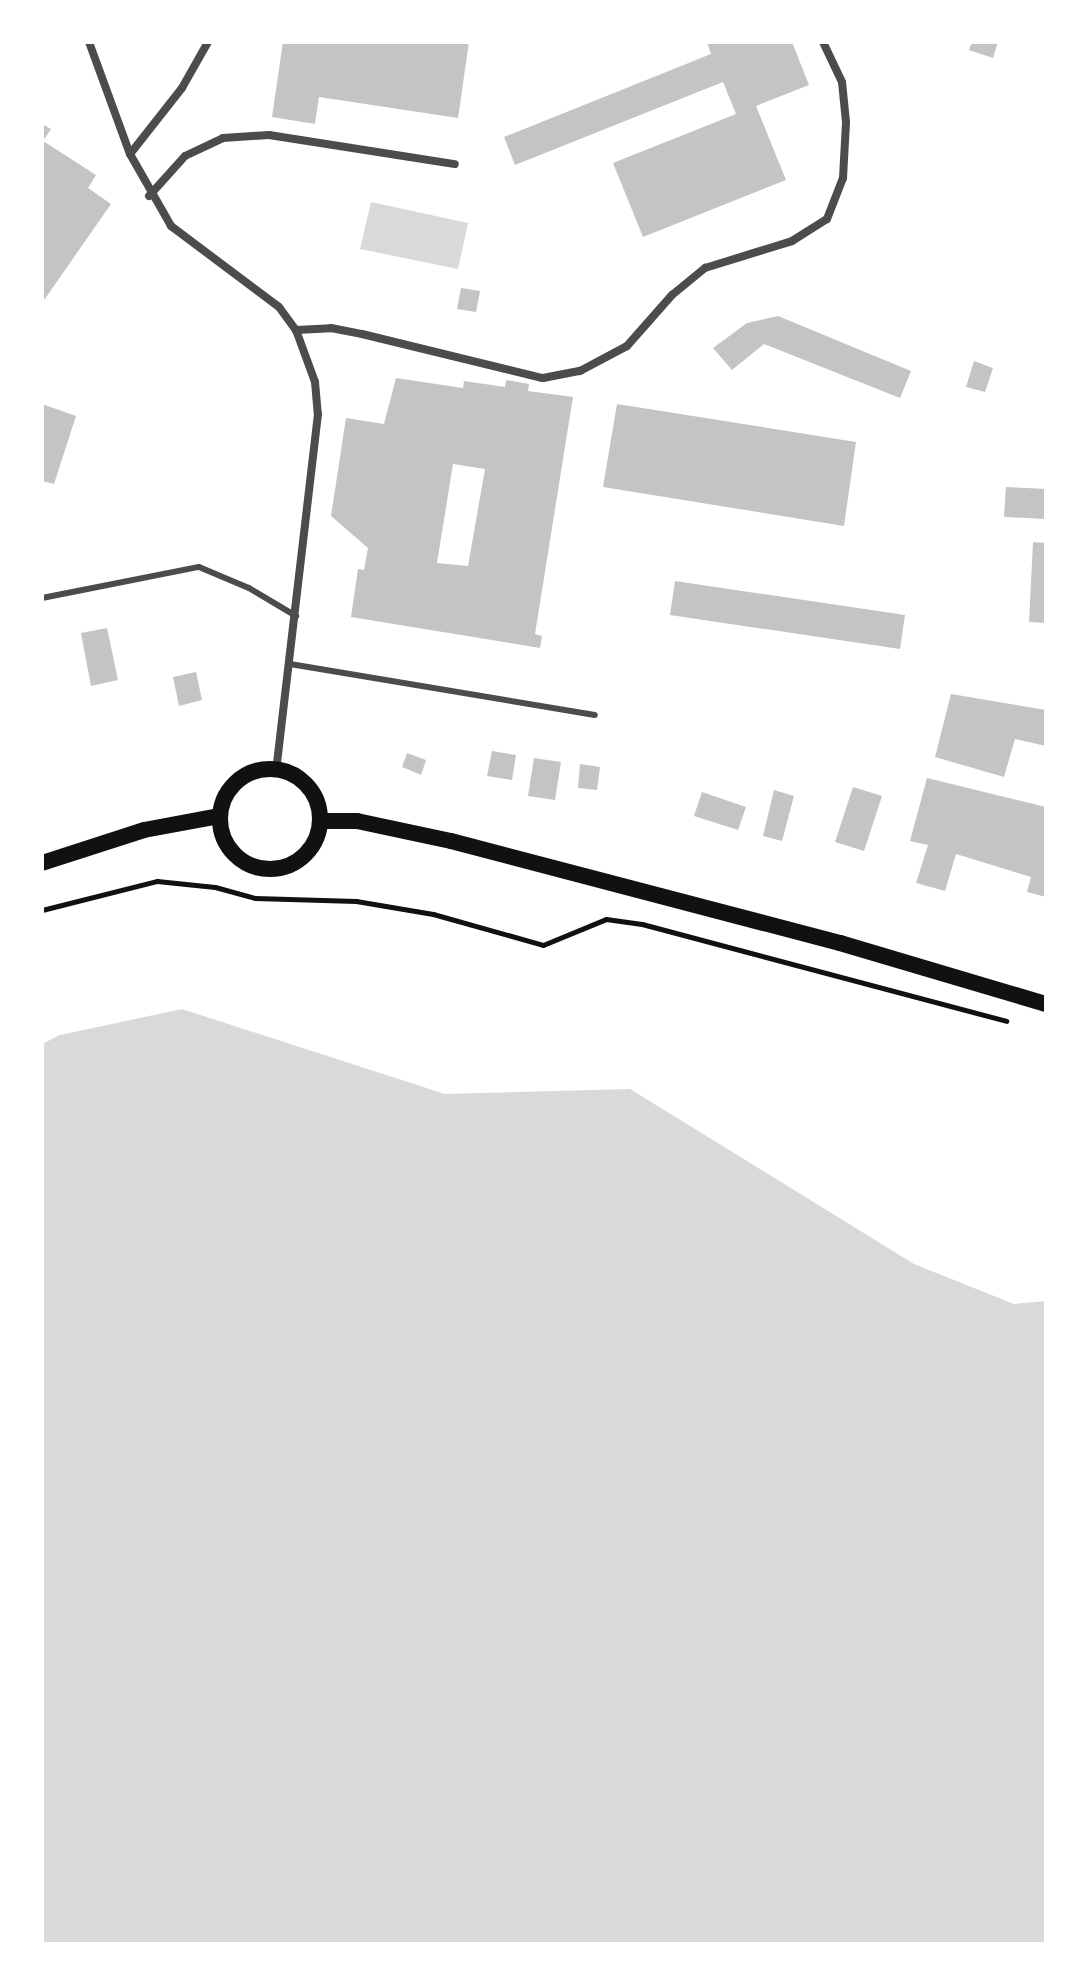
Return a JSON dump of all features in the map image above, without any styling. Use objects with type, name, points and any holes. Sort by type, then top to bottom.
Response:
[{"type":"main road","points":[[259,769],[276,769],[303,780],[313,792],[320,821],[309,850],[297,861],[267,869],[238,858],[227,846],[219,816],[222,800],[237,780],[259,769]]},
{"type":"main road","points":[[42,863],[144,830],[219,816]]},
{"type":"main road","points":[[320,821],[357,821],[451,841],[840,943],[1046,1004]]},
{"type":"street","points":[[89,42],[130,154],[149,196],[190,244],[252,285],[296,330],[315,382],[318,414],[276,769]]},
{"type":"street","points":[[130,154],[182,88],[208,42]]},
{"type":"street","points":[[296,330],[331,328],[362,334],[543,378],[580,371],[627,346],[672,295],[705,268],[792,241],[827,219],[843,178],[846,122],[842,82],[823,42]]},
{"type":"street","points":[[149,196],[185,156],[223,138],[269,135],[455,164]]},
{"type":"lane","points":[[42,598],[199,567],[249,588],[296,616]]},
{"type":"lane","points":[[290,664],[595,715]]},
{"type":"path","points":[[42,910],[123,885],[157,881],[215,887],[255,898],[356,901],[433,914],[543,945],[606,919],[642,924],[1016,1024]]},
{"type":"shaded area","points":[[371,202],[468,223],[458,269],[360,249]]},
{"type":"shaded area","points":[[182,1009],[445,1094],[630,1089],[914,1264],[1014,1304],[1046,1301],[1046,1944],[42,1944],[42,1044],[60,1035]]},
{"type":"building","points":[[283,42],[469,42],[458,118],[319,97],[315,124],[272,117]]},
{"type":"building","points":[[707,42],[792,42],[809,85],[756,106],[786,180],[643,237],[613,163],[736,114],[723,82],[515,165],[504,137],[711,54]]},
{"type":"building","points":[[972,42],[998,42],[993,58],[969,50]]},
{"type":"building","points":[[42,124],[51,129],[43,141],[96,175],[88,188],[111,204],[42,303]]},
{"type":"building","points":[[461,288],[480,291],[476,312],[457,309]]},
{"type":"building","points":[[778,316],[911,371],[900,398],[764,344],[732,370],[713,348],[747,323]]},
{"type":"building","points":[[974,361],[993,368],[985,392],[966,387]]},
{"type":"building","points":[[396,378],[463,388],[464,381],[505,387],[506,380],[529,384],[528,391],[573,397],[535,634],[542,636],[540,648],[351,617],[358,569],[364,570],[368,548],[331,516],[346,418],[384,424]],"holes":[[[453,464],[485,469],[468,566],[437,563]]]},
{"type":"building","points":[[42,404],[76,416],[54,484],[42,481]]},
{"type":"building","points":[[617,404],[856,442],[844,526],[603,487]]},
{"type":"building","points":[[1006,487],[1046,489],[1046,519],[1004,517]]},
{"type":"building","points":[[1033,542],[1046,543],[1046,623],[1029,622]]},
{"type":"building","points":[[675,581],[905,615],[900,649],[670,615]]},
{"type":"building","points":[[107,628],[118,680],[91,686],[81,633]]},
{"type":"building","points":[[196,672],[202,700],[179,706],[173,677]]},
{"type":"building","points":[[951,694],[1046,710],[1046,746],[1015,739],[1004,777],[935,757]]},
{"type":"building","points":[[492,751],[516,755],[512,780],[487,776]]},
{"type":"building","points":[[407,753],[426,760],[421,775],[402,767]]},
{"type":"building","points":[[534,758],[561,762],[555,800],[528,796]]},
{"type":"building","points":[[580,764],[600,767],[597,790],[578,788]]},
{"type":"building","points":[[927,778],[1046,807],[1046,897],[1027,892],[1031,877],[956,854],[945,891],[916,883],[928,845],[910,841]]},
{"type":"building","points":[[853,787],[882,796],[864,851],[835,842]]},
{"type":"building","points":[[774,790],[794,796],[782,841],[763,836]]},
{"type":"building","points":[[702,792],[746,807],[738,830],[694,816]]}]
